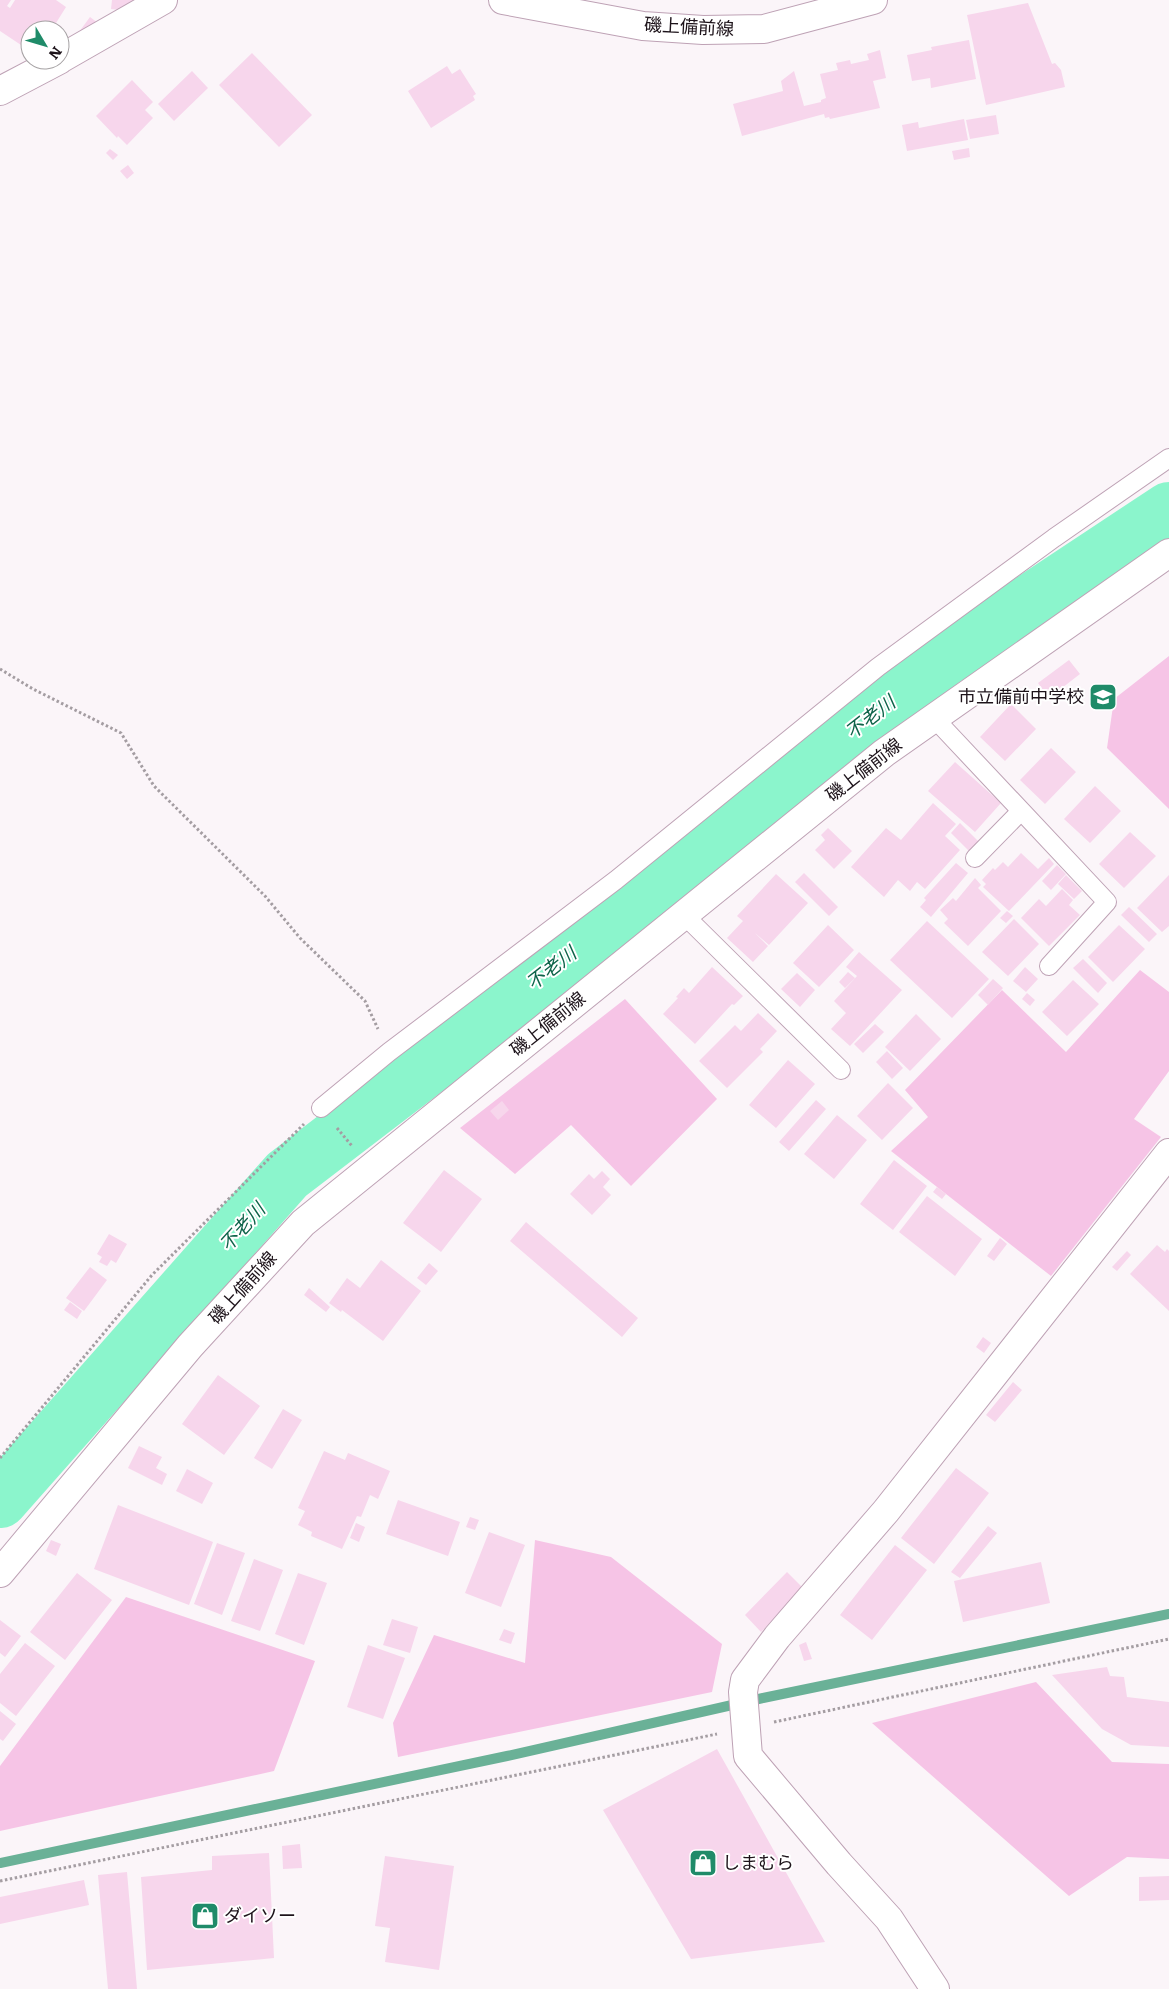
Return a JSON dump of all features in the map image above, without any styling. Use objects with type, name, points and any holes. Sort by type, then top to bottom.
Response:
[{"type":"main road","points":[[70,54],[163,0]]},
{"type":"main road","name":"磯上備前線","points":[[503,0],[643,26],[703,30],[764,29],[873,0]]},
{"type":"main road","points":[[0,91],[40,70]]},
{"type":"main road","name":"磯上備前線","points":[[0,1573],[190,1346],[303,1222],[884,753],[1169,553]]},
{"type":"main road","points":[[935,1989],[889,1919],[838,1864],[748,1756],[745,1680],[777,1637],[886,1510],[1169,1153]]},
{"type":"lane","points":[[321,1108],[389,1052],[616,880],[878,667],[1054,538],[1169,458]]},
{"type":"lane","points":[[934,718],[1107,902],[1049,966]]},
{"type":"lane","points":[[975,858],[1021,811]]},
{"type":"lane","points":[[684,915],[841,1070]]},
{"type":"path","points":[[0,668],[33,689],[121,734],[154,786],[265,896],[300,938],[365,1001],[389,1052]]},
{"type":"path","points":[[0,1458],[152,1275],[284,1142],[321,1108]]},
{"type":"path","points":[[333,1122],[355,1149]]},
{"type":"path","points":[[0,1881],[745,1712],[1169,1639]]},
{"type":"shaded area","points":[[1169,656],[1169,809],[1107,748],[1114,699]]},
{"type":"shaded area","points":[[1140,970],[1169,992],[1169,1071],[1134,1119],[1161,1137],[1051,1276],[891,1151],[928,1117],[905,1090],[1002,990],[1066,1052]]},
{"type":"shaded area","points":[[625,999],[717,1099],[631,1186],[571,1125],[515,1174],[460,1128]]},
{"type":"shaded area","points":[[535,1540],[611,1557],[722,1644],[712,1692],[398,1757],[393,1723],[434,1635],[525,1663]]},
{"type":"shaded area","points":[[126,1597],[315,1661],[274,1771],[0,1831],[0,1766]]},
{"type":"shaded area","points":[[1036,1682],[1112,1762],[1169,1764],[1169,1859],[1127,1857],[1069,1896],[872,1723]]},
{"type":"building","points":[[0,0],[11,0],[7,6],[10,8],[15,0],[56,0],[66,7],[58,20],[20,20],[20,44],[0,31]]},
{"type":"building","points":[[112,0],[134,0],[132,11],[111,9]]},
{"type":"building","points":[[1028,3],[1052,64],[1055,63],[1061,70],[1065,87],[986,105],[967,15]]},
{"type":"building","points":[[90,17],[98,23],[87,38],[79,32]]},
{"type":"building","points":[[969,40],[976,79],[931,88],[930,78],[912,81],[907,55],[932,50],[931,47]]},
{"type":"building","points":[[880,50],[886,78],[873,81],[880,108],[830,119],[829,117],[825,118],[824,114],[742,136],[733,104],[783,91],[781,81],[794,71],[804,106],[821,102],[821,100],[826,98],[820,74],[838,70],[836,63],[850,60],[851,64],[869,60],[867,54]]},
{"type":"building","points":[[252,53],[312,115],[279,147],[219,85]]},
{"type":"building","points":[[447,66],[452,74],[460,69],[476,94],[473,96],[475,100],[431,128],[408,91]]},
{"type":"building","points":[[192,71],[208,88],[174,121],[158,104]]},
{"type":"building","points":[[132,80],[153,102],[145,110],[153,118],[127,145],[118,136],[117,138],[96,116]]},
{"type":"building","points":[[996,115],[999,134],[970,139],[966,120]]},
{"type":"building","points":[[964,119],[968,140],[907,151],[902,125],[918,122],[919,128]]},
{"type":"building","points":[[969,148],[970,157],[954,160],[952,151]]},
{"type":"building","points":[[110,149],[118,155],[113,160],[106,153]]},
{"type":"building","points":[[128,165],[134,173],[127,179],[120,171]]},
{"type":"building","points":[[1069,660],[1080,674],[1049,698],[1038,683]]},
{"type":"building","points":[[1011,704],[1036,729],[1005,761],[980,737]]},
{"type":"building","points":[[1051,748],[1076,772],[1045,804],[1020,780]]},
{"type":"building","points":[[955,762],[1001,803],[975,832],[928,791]]},
{"type":"building","points":[[1095,786],[1121,811],[1090,843],[1064,819]]},
{"type":"building","points":[[933,803],[956,824],[945,836],[960,850],[925,889],[917,882],[910,891],[898,880],[884,897],[851,867],[886,828],[901,840]]},
{"type":"building","points":[[960,823],[979,842],[970,852],[951,833]]},
{"type":"building","points":[[828,828],[852,851],[834,869],[815,850],[825,840],[821,835]]},
{"type":"building","points":[[1130,832],[1156,856],[1124,888],[1099,864]]},
{"type":"building","points":[[1021,853],[1038,869],[1049,858],[1054,864],[1009,911],[983,887],[986,884],[982,880],[993,868],[995,870],[1003,862],[1008,867]]},
{"type":"building","points":[[956,863],[968,873],[931,917],[920,907],[926,900],[924,898]]},
{"type":"building","points":[[1057,865],[1066,874],[1051,890],[1042,881]]},
{"type":"building","points":[[804,873],[838,907],[829,916],[795,882]]},
{"type":"building","points":[[776,874],[808,903],[769,945],[755,933],[768,946],[753,962],[727,938],[743,921],[737,916]]},
{"type":"building","points":[[1066,875],[1082,891],[1074,899],[1058,884]]},
{"type":"building","points":[[1169,875],[1169,926],[1162,932],[1137,908]]},
{"type":"building","points":[[975,878],[981,885],[978,888],[1001,911],[968,946],[944,923],[948,919],[940,910],[953,898],[956,901]]},
{"type":"building","points":[[1062,889],[1073,900],[1069,905],[1080,915],[1049,946],[1021,918],[1039,899],[1046,906]]},
{"type":"building","points":[[1129,907],[1157,934],[1149,942],[1121,915]]},
{"type":"building","points":[[1007,911],[1013,916],[1006,923],[1000,918]]},
{"type":"building","points":[[1014,919],[1039,944],[1008,976],[982,952]]},
{"type":"building","points":[[927,921],[989,979],[952,1018],[890,960]]},
{"type":"building","points":[[828,925],[854,950],[819,987],[793,963]]},
{"type":"building","points":[[1119,925],[1145,949],[1113,982],[1088,957]]},
{"type":"building","points":[[859,952],[902,990],[850,1046],[831,1029],[846,1013],[834,1001],[857,976],[846,967]]},
{"type":"building","points":[[1083,959],[1107,983],[1098,993],[1073,968]]},
{"type":"building","points":[[712,967],[743,996],[734,1005],[732,1004],[695,1044],[663,1014],[678,998],[676,997],[684,988],[689,993]]},
{"type":"building","points":[[1025,967],[1038,979],[1026,992],[1013,981]]},
{"type":"building","points":[[848,972],[855,978],[845,988],[839,982]]},
{"type":"building","points":[[797,973],[815,990],[800,1007],[781,989]]},
{"type":"building","points":[[993,979],[1003,988],[988,1005],[978,995]]},
{"type":"building","points":[[1073,980],[1099,1004],[1067,1036],[1042,1012]]},
{"type":"building","points":[[1027,993],[1035,1000],[1030,1006],[1022,999]]},
{"type":"building","points":[[758,1013],[777,1031],[760,1049],[763,1052],[727,1088],[699,1061],[735,1025],[741,1031]]},
{"type":"building","points":[[916,1014],[941,1039],[910,1071],[885,1047]]},
{"type":"building","points":[[875,1024],[884,1032],[863,1053],[854,1044]]},
{"type":"building","points":[[887,1051],[903,1068],[892,1079],[876,1062]]},
{"type":"building","points":[[788,1060],[815,1084],[776,1128],[749,1105]]},
{"type":"building","points":[[888,1083],[913,1108],[882,1140],[857,1116]]},
{"type":"building","points":[[816,1100],[826,1109],[789,1151],[779,1142]]},
{"type":"building","points":[[502,1101],[509,1110],[498,1120],[490,1111]]},
{"type":"building","points":[[837,1115],[867,1140],[834,1179],[804,1154]]},
{"type":"building","points":[[894,1160],[927,1186],[893,1230],[860,1204]]},
{"type":"building","points":[[444,1170],[482,1199],[441,1252],[403,1223]]},
{"type":"building","points":[[602,1171],[610,1179],[603,1187],[611,1195],[592,1215],[570,1194],[589,1174],[594,1179]]},
{"type":"building","points":[[937,1187],[946,1194],[942,1199],[933,1192]]},
{"type":"building","points":[[927,1196],[982,1239],[955,1276],[899,1232]]},
{"type":"building","points":[[526,1222],[638,1318],[622,1337],[510,1241]]},
{"type":"building","points":[[109,1234],[127,1244],[116,1263],[111,1260],[107,1266],[99,1262],[102,1257],[97,1254]]},
{"type":"building","points":[[1000,1238],[1007,1244],[994,1261],[987,1256]]},
{"type":"building","points":[[1157,1245],[1165,1252],[1167,1249],[1169,1251],[1169,1311],[1130,1274]]},
{"type":"building","points":[[1127,1251],[1131,1255],[1117,1271],[1112,1267]]},
{"type":"building","points":[[381,1260],[421,1291],[383,1341],[342,1310],[341,1312],[329,1303],[347,1278],[360,1288]]},
{"type":"building","points":[[429,1263],[438,1271],[426,1285],[417,1278]]},
{"type":"building","points":[[90,1267],[107,1280],[84,1311],[66,1298]]},
{"type":"building","points":[[309,1288],[330,1307],[326,1312],[304,1295]]},
{"type":"building","points":[[70,1302],[82,1311],[77,1319],[64,1310]]},
{"type":"building","points":[[983,1337],[991,1343],[984,1353],[976,1347]]},
{"type":"building","points":[[218,1375],[260,1406],[224,1455],[182,1424]]},
{"type":"building","points":[[1013,1382],[1022,1390],[995,1422],[986,1415]]},
{"type":"building","points":[[283,1409],[302,1420],[272,1469],[254,1458]]},
{"type":"building","points":[[139,1446],[162,1457],[156,1468],[167,1474],[162,1485],[128,1468]]},
{"type":"building","points":[[324,1451],[345,1460],[348,1453],[390,1471],[378,1499],[370,1495],[361,1517],[357,1516],[342,1549],[311,1536],[312,1532],[298,1525],[305,1511],[298,1508]]},
{"type":"building","points":[[956,1468],[989,1493],[934,1564],[901,1538]]},
{"type":"building","points":[[187,1469],[213,1483],[202,1504],[176,1491]]},
{"type":"building","points":[[398,1500],[460,1522],[448,1556],[386,1534]]},
{"type":"building","points":[[118,1505],[213,1542],[189,1605],[94,1569]]},
{"type":"building","points":[[470,1517],[479,1520],[475,1530],[466,1527]]},
{"type":"building","points":[[356,1523],[365,1527],[359,1542],[350,1538]]},
{"type":"building","points":[[988,1526],[997,1533],[960,1578],[951,1572]]},
{"type":"building","points":[[489,1532],[525,1545],[501,1607],[465,1593]]},
{"type":"building","points":[[51,1540],[61,1544],[56,1556],[46,1551]]},
{"type":"building","points":[[217,1543],[245,1553],[222,1615],[194,1604]]},
{"type":"building","points":[[895,1545],[927,1570],[872,1640],[840,1615]]},
{"type":"building","points":[[254,1559],[283,1570],[260,1631],[231,1621]]},
{"type":"building","points":[[1041,1562],[1050,1603],[963,1622],[954,1581]]},
{"type":"building","points":[[787,1572],[803,1588],[761,1632],[745,1615]]},
{"type":"building","points":[[77,1573],[112,1600],[65,1660],[30,1632]]},
{"type":"building","points":[[298,1573],[327,1583],[304,1645],[275,1634]]},
{"type":"building","points":[[392,1619],[418,1627],[410,1653],[383,1645]]},
{"type":"building","points":[[0,1620],[21,1636],[5,1657],[0,1653]]},
{"type":"building","points":[[504,1629],[515,1633],[511,1644],[499,1640]]},
{"type":"building","points":[[806,1642],[812,1659],[804,1661],[799,1645]]},
{"type":"building","points":[[25,1643],[55,1666],[16,1716],[0,1703],[0,1674]]},
{"type":"building","points":[[368,1645],[405,1658],[383,1719],[347,1707]]},
{"type":"building","points":[[1107,1667],[1110,1676],[1124,1677],[1127,1697],[1169,1702],[1169,1747],[1131,1745],[1102,1729],[1052,1675]]},
{"type":"building","points":[[0,1711],[16,1724],[3,1741],[0,1739]]},
{"type":"building","points":[[717,1749],[825,1942],[691,1959],[603,1810]]},
{"type":"building","points":[[300,1844],[302,1868],[283,1869],[282,1846]]},
{"type":"building","points":[[269,1853],[274,1958],[147,1970],[141,1877],[212,1870],[212,1856]]},
{"type":"building","points":[[385,1856],[454,1866],[439,1970],[385,1962],[390,1928],[375,1926]]},
{"type":"building","points":[[127,1872],[137,1989],[108,1989],[98,1875]]},
{"type":"building","points":[[1169,1876],[1169,1900],[1139,1901],[1139,1877]]},
{"type":"building","points":[[84,1880],[89,1905],[0,1924],[0,1897]]},
{"type":"waterway","name":"不老川","points":[[0,1500],[287,1175],[436,1061],[941,661],[1169,510]]},
{"type":"waterway","points":[[0,1863],[507,1756],[763,1698],[1169,1614]]},
{"type":"place","name":"市立備前中学校","points":[[1103,697]]},
{"type":"place","name":"しまむら","points":[[703,1863]]},
{"type":"place","name":"ダイソー","points":[[205,1916]]}]
